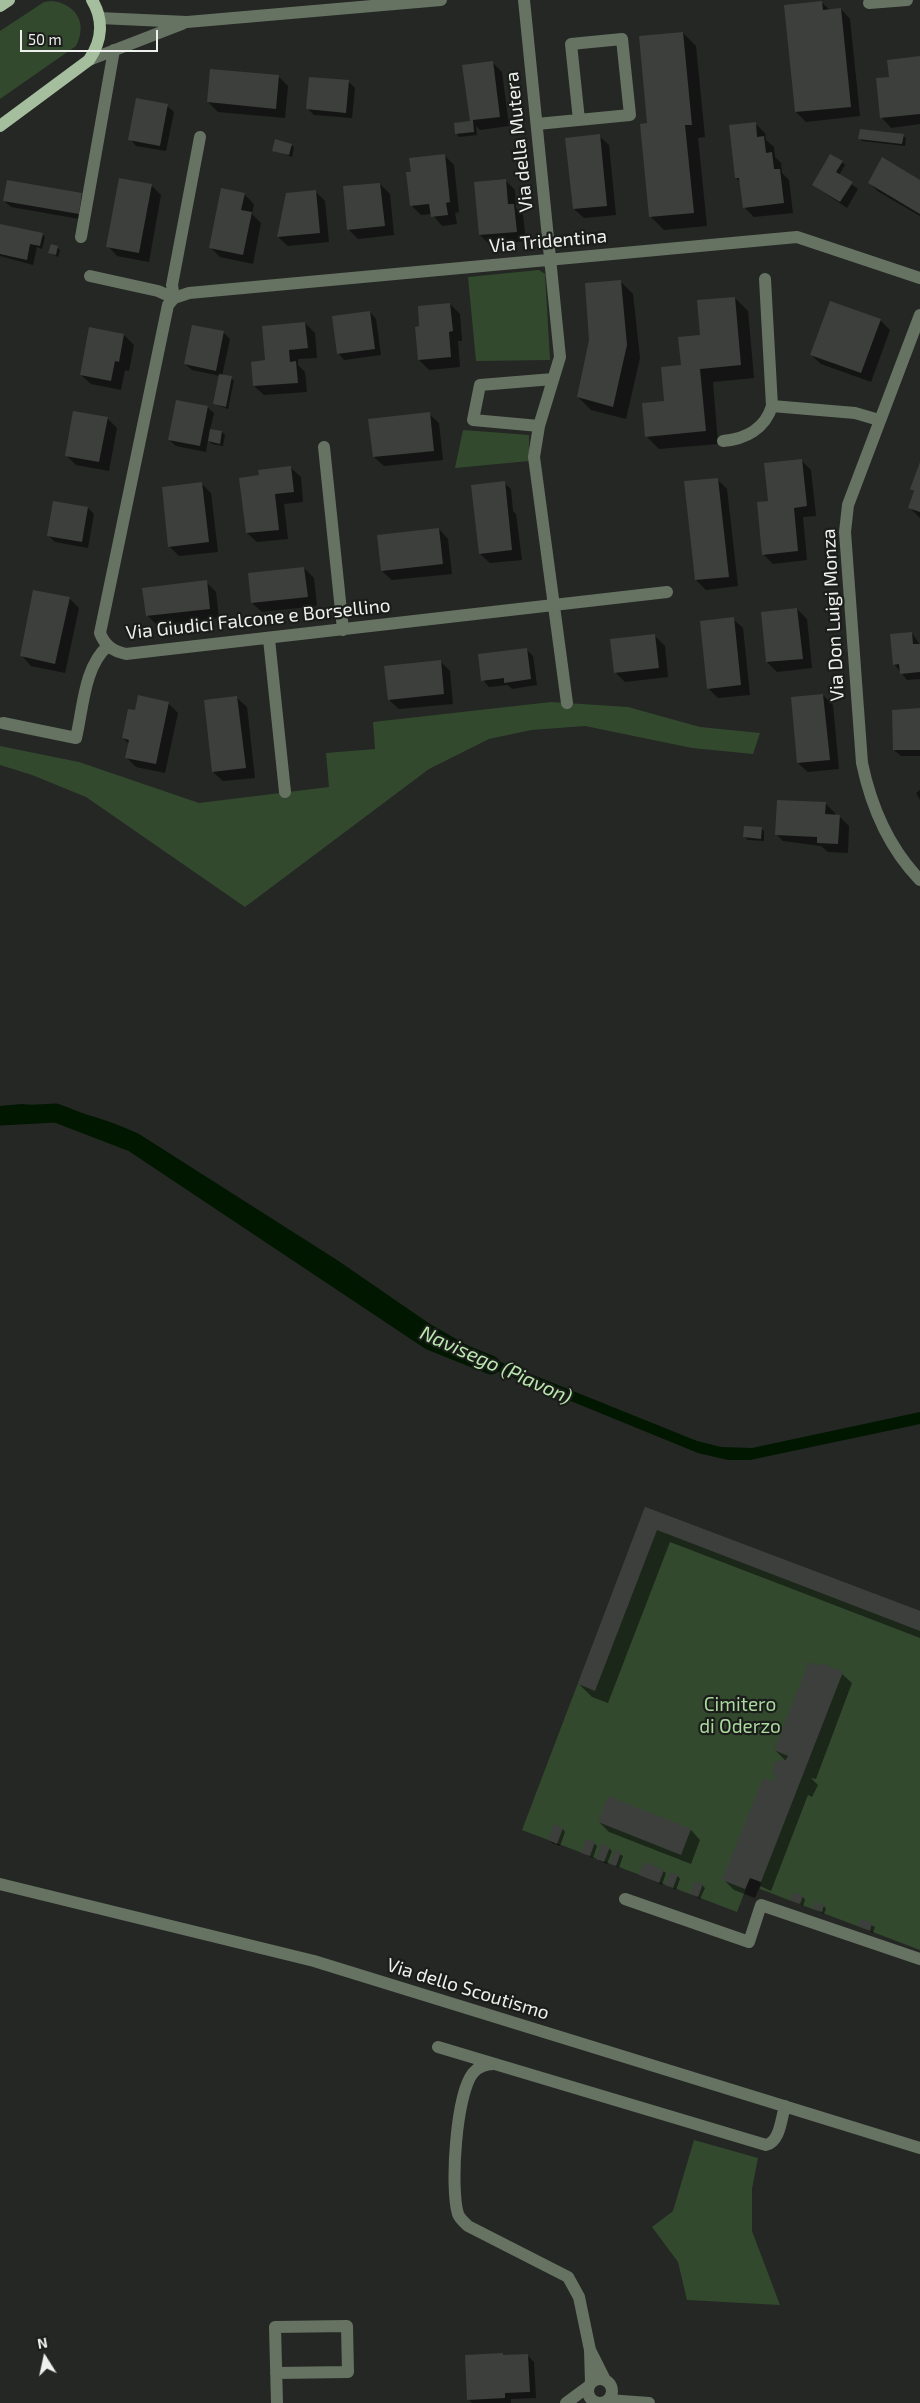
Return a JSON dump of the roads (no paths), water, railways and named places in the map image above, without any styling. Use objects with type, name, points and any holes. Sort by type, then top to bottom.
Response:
[{"type":"main road","points":[[0,6],[9,0]]},
{"type":"main road","points":[[0,126],[89,60],[99,41],[100,18],[92,0]]},
{"type":"street","points":[[100,18],[187,22],[441,0]]},
{"type":"street","name":"Via della Mutera","points":[[524,0],[560,357],[539,426],[534,458],[567,703]]},
{"type":"street","points":[[869,3],[907,0]]},
{"type":"street","points":[[89,60],[187,22]]},
{"type":"street","points":[[536,124],[580,120],[630,115],[622,39],[571,44],[580,120]]},
{"type":"street","points":[[81,237],[114,50]]},
{"type":"street","name":"Via Giudici Falcone e Borsellino","points":[[200,137],[172,285],[174,298],[168,304],[100,633],[108,646],[116,652],[126,654],[667,592]]},
{"type":"street","name":"Via Tridentina","points":[[174,298],[198,292],[797,237],[920,278]]},
{"type":"street","points":[[90,276],[158,291],[174,298]]},
{"type":"street","points":[[723,441],[746,437],[769,416],[772,406],[765,279]]},
{"type":"street","name":"Via Don Luigi Monza","points":[[920,315],[848,505],[844,532],[862,763],[875,810],[906,866],[920,880]]},
{"type":"street","points":[[539,426],[472,420],[480,385],[553,379]]},
{"type":"street","points":[[772,406],[855,413],[879,420]]},
{"type":"street","points":[[324,447],[343,630]]},
{"type":"street","points":[[269,639],[285,792]]},
{"type":"street","points":[[3,723],[76,738],[91,670],[100,653],[108,646]]},
{"type":"street","name":"Via dello Scoutismo","points":[[0,1884],[314,1961],[920,2148]]},
{"type":"street","points":[[625,1899],[749,1942],[762,1905],[920,1959]]},
{"type":"street","points":[[438,2047],[766,2145],[771,2144],[777,2136],[785,2106]]},
{"type":"street","points":[[498,2064],[488,2064],[473,2073],[469,2080],[458,2119],[455,2141],[458,2212],[468,2226],[568,2278],[579,2297],[590,2350],[590,2384],[587,2402],[601,2403],[608,2400],[648,2403]]},
{"type":"street","points":[[276,2373],[348,2372],[347,2326],[275,2327],[276,2373],[277,2403]]},
{"type":"street","points":[[590,2350],[612,2393],[608,2400]]},
{"type":"street","points":[[566,2403],[598,2379],[648,2403]]},
{"type":"water","points":[[22,1104],[53,1107],[82,1113],[111,1122],[139,1134],[337,1260],[430,1324],[486,1356],[697,1441],[721,1447],[752,1448],[920,1412],[920,1424],[750,1460],[728,1460],[698,1453],[490,1368],[403,1319],[131,1139],[67,1118],[27,1116],[0,1119],[0,1106]]},
{"type":"waterway","name":"Navisego (Piavon)","points":[[0,1116],[56,1113],[134,1143],[431,1341],[491,1365]]},
{"type":"park label","name":"Cimitero di Oderzo","points":[[740,1716]]}]
